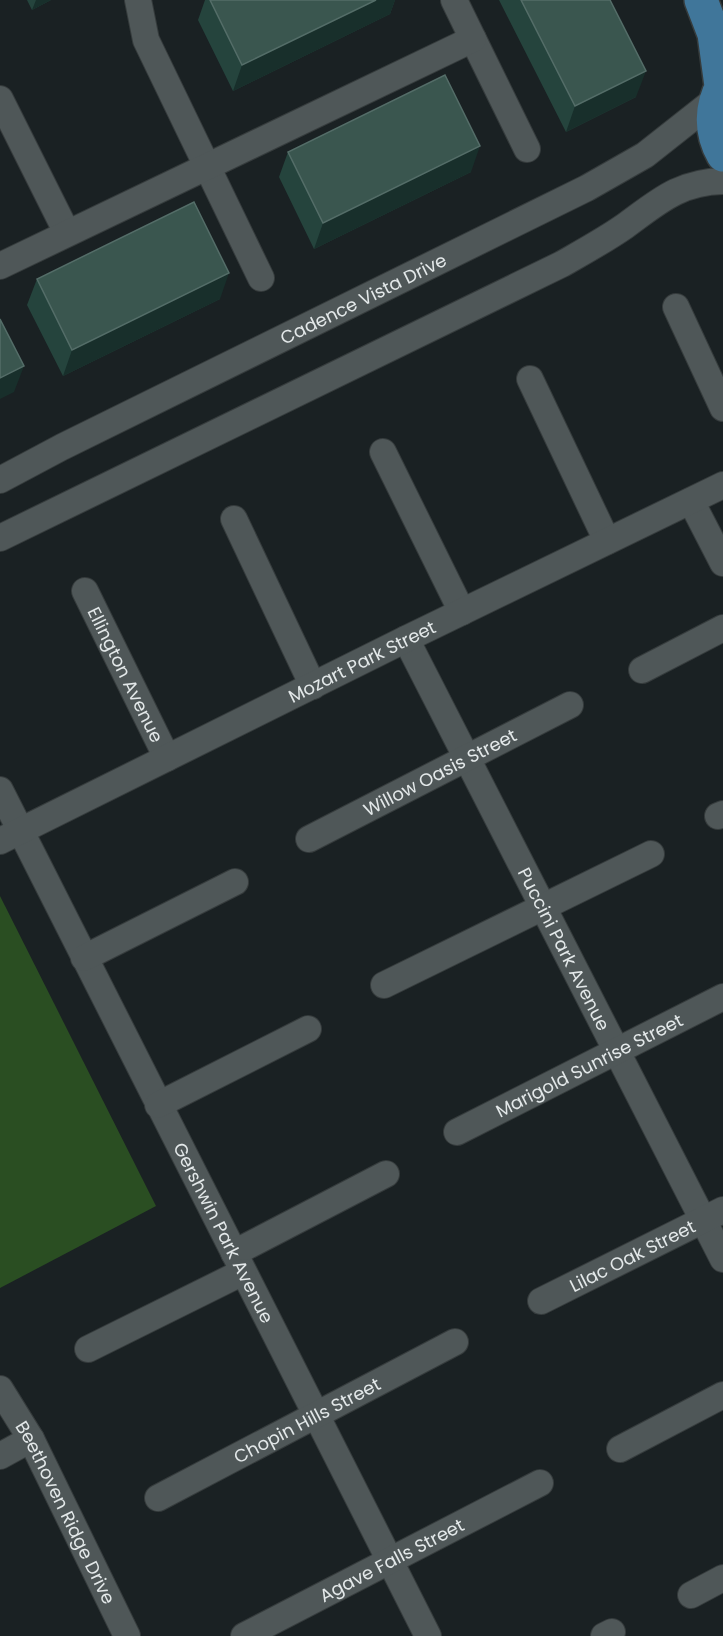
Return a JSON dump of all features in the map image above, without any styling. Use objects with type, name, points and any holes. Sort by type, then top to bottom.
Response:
[{"type":"main road","points":[[701,0],[714,34],[720,89],[713,127],[716,141],[723,155]]},
{"type":"street","points":[[138,0],[146,40],[261,278]]},
{"type":"street","points":[[454,0],[526,150]]},
{"type":"street","points":[[0,266],[473,39]]},
{"type":"street","name":"Cadence Vista Drive","points":[[0,480],[62,447],[587,188],[645,155],[720,89]]},
{"type":"street","points":[[0,99],[66,233]]},
{"type":"street","points":[[0,538],[562,264],[595,245],[676,190],[694,184],[723,181]]},
{"type":"street","points":[[676,307],[723,408]]},
{"type":"street","points":[[530,379],[607,541]]},
{"type":"street","points":[[383,452],[462,612]]},
{"type":"street","name":"Mozart Park Street","points":[[10,837],[406,639],[723,485]]},
{"type":"street","points":[[691,501],[723,563]]},
{"type":"street","points":[[234,519],[313,686]]},
{"type":"street","name":"Ellington Avenue","points":[[85,591],[167,758]]},
{"type":"street","points":[[642,670],[723,628]]},
{"type":"street","name":"Puccini Park Avenue","points":[[406,639],[617,1051],[713,1215],[723,1259]]},
{"type":"street","name":"Willow Oasis Street","points":[[309,839],[570,705]]},
{"type":"street","name":"Gershwin Park Avenue","points":[[0,790],[10,837],[84,958],[428,1636]]},
{"type":"street","points":[[384,985],[651,854]]},
{"type":"street","points":[[84,958],[235,882]]},
{"type":"street","name":"Marigold Sunrise Street","points":[[457,1132],[723,997]]},
{"type":"street","points":[[159,1105],[308,1029]]},
{"type":"street","points":[[88,1349],[386,1174]]},
{"type":"street","name":"Lilac Oak Street","points":[[540,1301],[713,1215]]},
{"type":"street","name":"Chopin Hills Street","points":[[159,1498],[455,1342]]},
{"type":"street","name":"Beethoven Ridge Drive","points":[[0,1389],[31,1439],[127,1636]]},
{"type":"street","points":[[620,1449],[723,1395]]},
{"type":"street","points":[[0,1456],[31,1439]]},
{"type":"street","name":"Agave Falls Street","points":[[244,1636],[540,1484]]},
{"type":"street","points":[[691,1595],[723,1578]]},
{"type":"green space","points":[[0,896],[156,1206],[0,1288]]},
{"type":"building","points":[[210,0],[376,0],[242,65]]},
{"type":"building","points":[[521,0],[610,0],[646,71],[575,106]]},
{"type":"building","points":[[445,75],[480,146],[323,223],[288,152]]},
{"type":"building","points":[[194,202],[229,273],[72,350],[37,279]]},
{"type":"building","points":[[0,319],[24,366],[0,378]]}]
